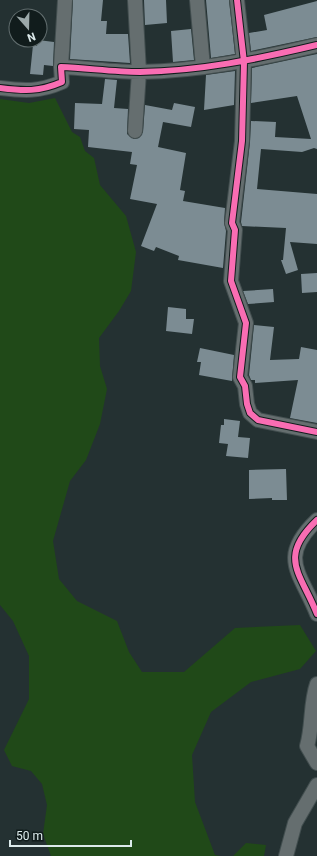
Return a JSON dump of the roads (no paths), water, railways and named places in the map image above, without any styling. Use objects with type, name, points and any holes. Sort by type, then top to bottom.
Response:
[{"type":"street","points":[[0,88],[26,91],[46,89],[62,82],[61,67],[65,0]]},
{"type":"street","points":[[135,0],[139,72],[135,131]]},
{"type":"street","points":[[197,0],[203,67]]},
{"type":"street","points":[[237,0],[244,62],[242,141],[232,223],[235,230],[231,281],[246,323],[240,377],[245,386],[247,404],[250,413],[258,420],[317,432]]},
{"type":"street","points":[[61,67],[139,72],[203,67],[244,62],[317,45]]},
{"type":"street","points":[[317,520],[306,531],[294,553],[296,567],[302,585],[317,614]]},
{"type":"street","points":[[317,684],[312,706],[311,733],[307,746],[317,762]]},
{"type":"street","points":[[286,856],[295,823],[317,785]]}]
